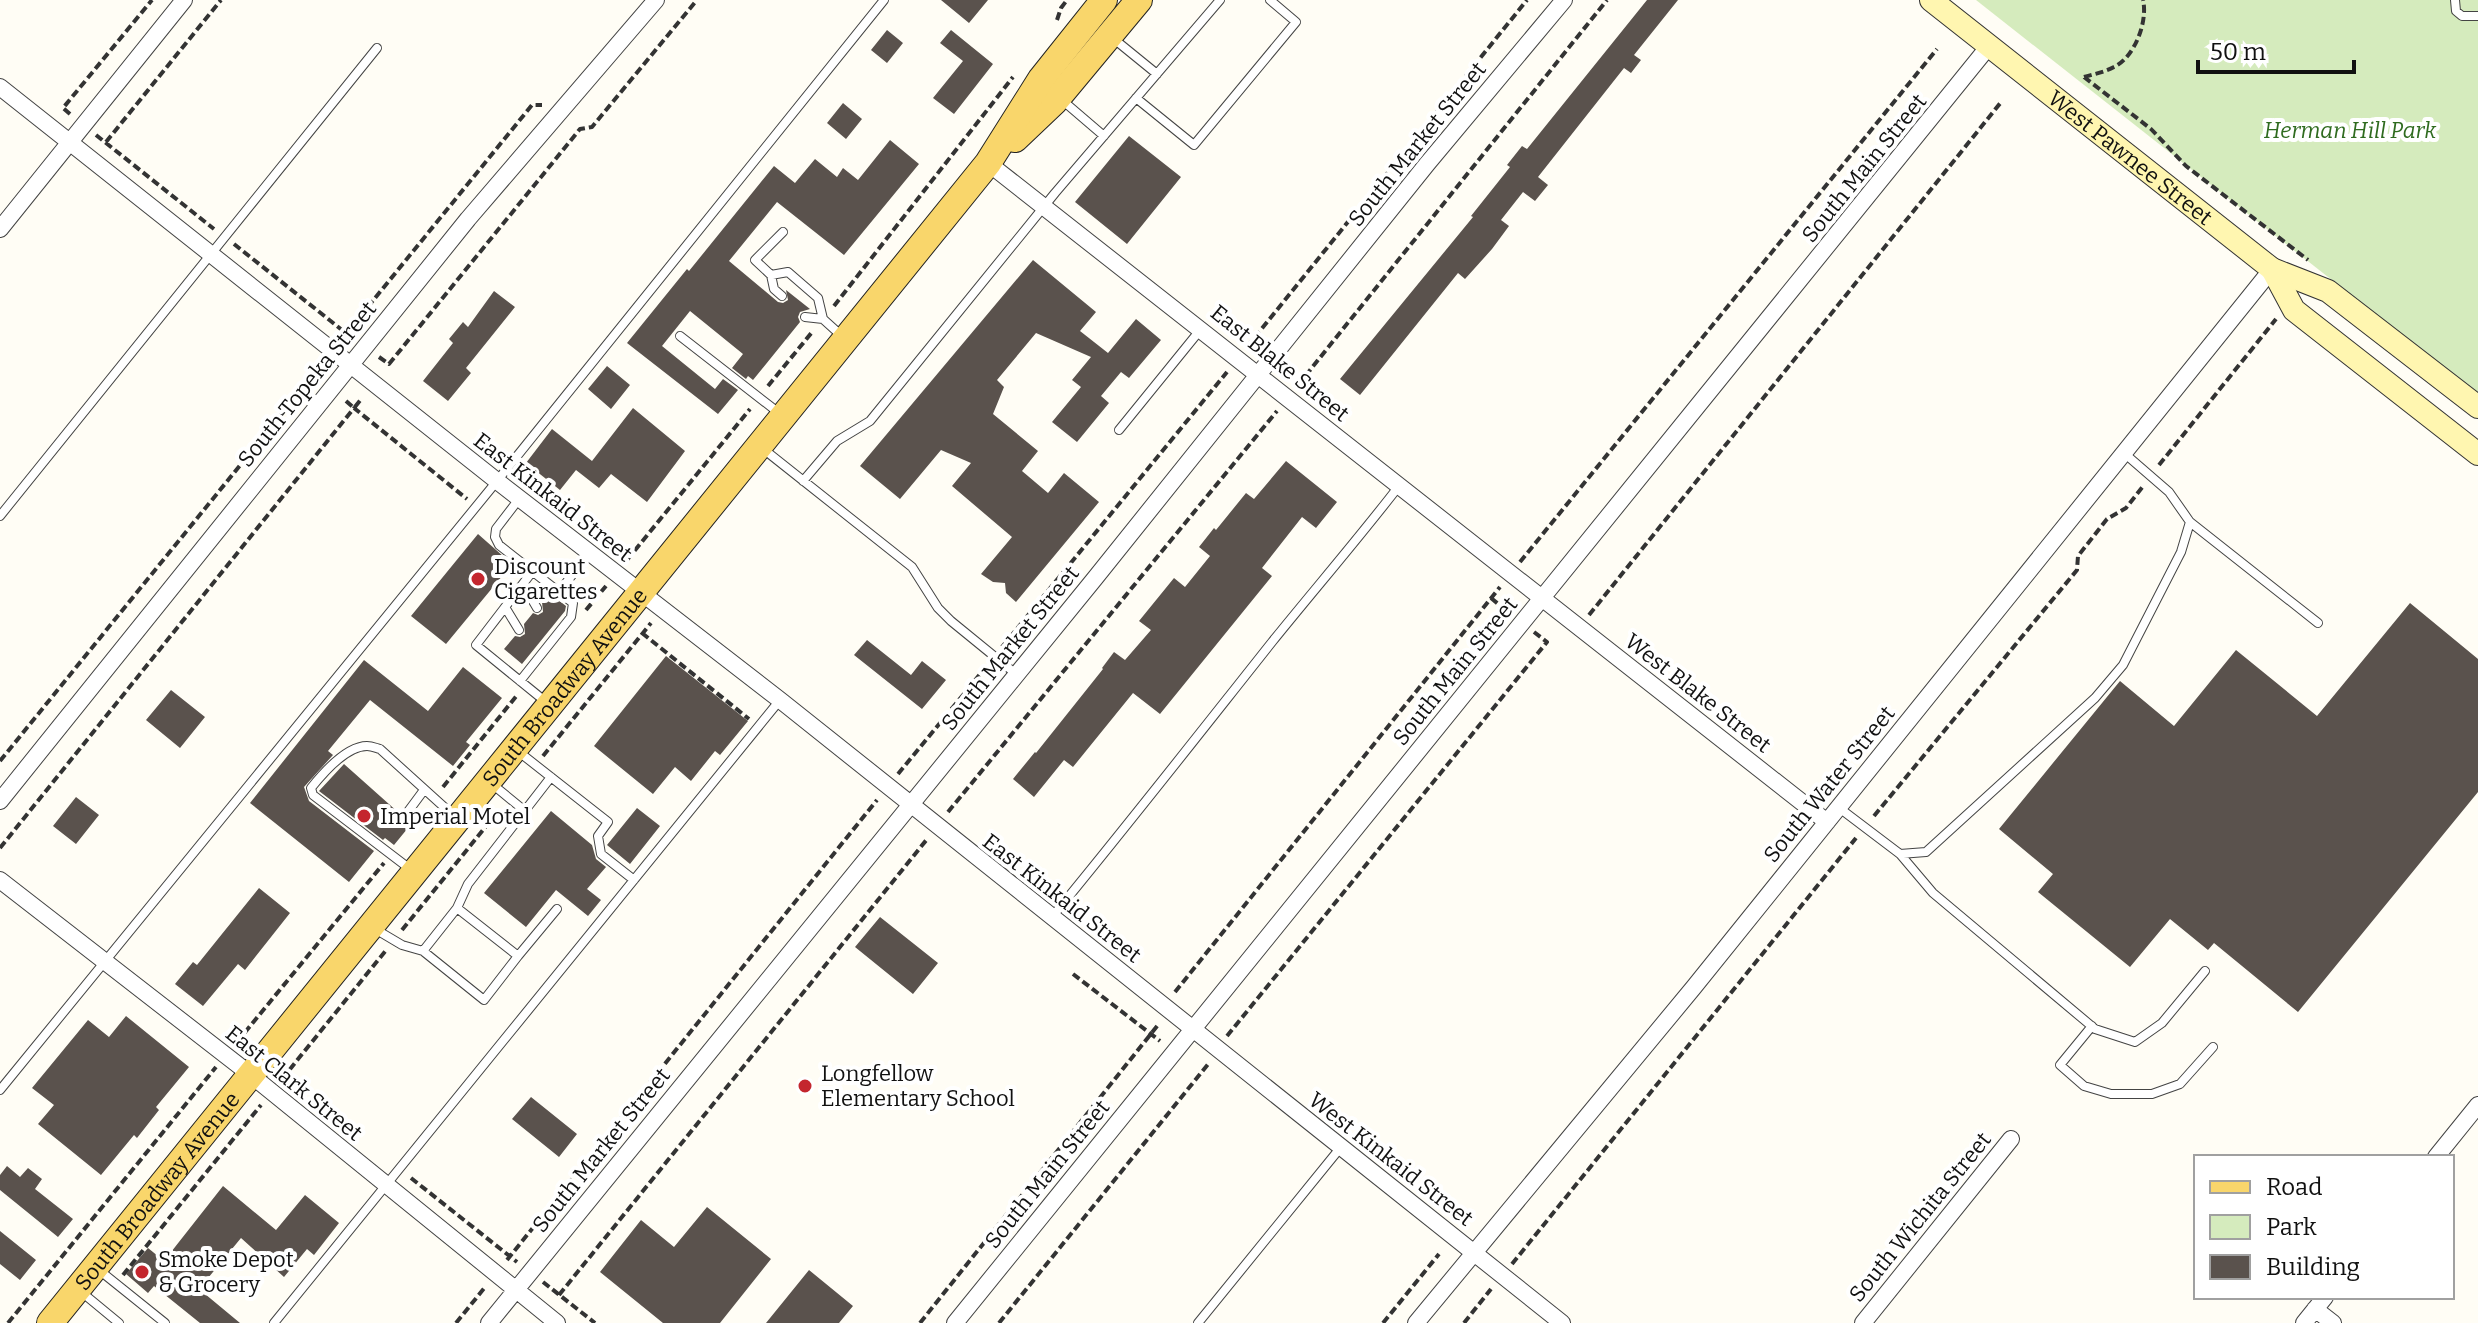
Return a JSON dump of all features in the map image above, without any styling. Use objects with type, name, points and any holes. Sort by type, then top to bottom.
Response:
[{"type":"main road","name":"South Broadway Avenue","points":[[988,163],[1058,97],[1139,0]]},
{"type":"main road","name":"West Pawnee Street","points":[[1931,0],[2272,269],[2328,291],[2478,407]]},
{"type":"main road","name":"South Broadway Avenue","points":[[50,1323],[78,1289],[106,1275],[251,1075],[370,927],[458,819],[499,789],[525,757],[550,705],[988,163],[1041,79],[1095,3]]},
{"type":"main road","name":"West Pawnee Street","points":[[2272,269],[2294,310],[2478,454]]},
{"type":"street","points":[[0,229],[184,0]]},
{"type":"street","name":"South Topeka Street","points":[[0,801],[468,219],[656,0]]},
{"type":"street","name":"South Market Street","points":[[489,1323],[1427,164],[1564,0]]},
{"type":"street","name":"South Main Street","points":[[955,1323],[1989,46]]},
{"type":"street","name":"East Kinkaid Street","points":[[0,87],[519,499],[780,700],[1193,1030]]},
{"type":"street","name":"East Blake Street","points":[[988,163],[1542,599]]},
{"type":"street","name":"South Water Street","points":[[1416,1323],[1694,987],[2272,269]]},
{"type":"street","name":"West Blake Street","points":[[1542,599],[1827,822]]},
{"type":"street","name":"East Clark Street","points":[[0,880],[251,1075],[557,1323]]},
{"type":"street","name":"West Kinkaid Street","points":[[1193,1030],[1562,1323]]},
{"type":"street","points":[[2438,1155],[2478,1105]]},
{"type":"street","name":"South Wichita Street","points":[[1863,1323],[2011,1139]]},
{"type":"street","points":[[2304,1323],[2320,1303],[2333,1323]]},
{"type":"lane","points":[[0,1090],[497,481],[884,0]]},
{"type":"lane","points":[[803,481],[837,441],[870,421],[1044,207],[1220,0]]},
{"type":"lane","points":[[1136,98],[1194,145],[1296,22],[1270,0]]},
{"type":"lane","points":[[2455,0],[2456,11],[2462,16],[2478,16]]},
{"type":"lane","points":[[1110,35],[1157,74]]},
{"type":"lane","points":[[0,516],[377,48]]},
{"type":"lane","points":[[1058,97],[1104,136]]},
{"type":"lane","points":[[782,296],[774,289],[771,275],[755,260],[783,232]]},
{"type":"lane","points":[[771,275],[788,272],[818,298],[823,319]]},
{"type":"lane","points":[[805,317],[823,319],[845,338]]},
{"type":"lane","points":[[1119,430],[1201,328]]},
{"type":"lane","points":[[680,336],[783,416]]},
{"type":"lane","points":[[759,446],[912,567],[938,608],[1016,674]]},
{"type":"lane","points":[[2123,453],[2169,492],[2190,522],[2318,623]]},
{"type":"lane","points":[[1051,917],[1399,486]]},
{"type":"lane","points":[[519,499],[496,529],[495,537],[499,545],[573,603],[571,617],[535,655],[520,681]]},
{"type":"lane","points":[[1900,854],[1926,852],[2095,698],[2123,665],[2181,552],[2190,522]]},
{"type":"lane","points":[[559,592],[589,553]]},
{"type":"lane","points":[[532,572],[476,645],[550,705]]},
{"type":"lane","points":[[523,584],[537,608]]},
{"type":"lane","points":[[505,607],[519,630]]},
{"type":"lane","points":[[274,1323],[780,700]]},
{"type":"lane","points":[[414,873],[383,842],[313,795],[311,788],[322,774],[344,755],[366,746],[380,749],[458,819]]},
{"type":"lane","points":[[525,757],[608,822],[598,836],[601,854],[634,880]]},
{"type":"lane","points":[[423,951],[457,908],[468,884],[551,777]]},
{"type":"lane","points":[[499,789],[525,811]]},
{"type":"lane","points":[[404,817],[424,790]]},
{"type":"lane","points":[[1838,807],[1900,854],[1933,893],[2092,1026],[2135,1042],[2162,1023],[2205,971]]},
{"type":"lane","points":[[457,908],[518,956]]},
{"type":"lane","points":[[370,927],[423,951],[484,1000],[557,909]]},
{"type":"lane","points":[[2092,1026],[2060,1065],[2084,1086],[2111,1094],[2152,1094],[2180,1084],[2213,1047]]},
{"type":"lane","points":[[1198,1323],[1341,1147]]},
{"type":"lane","points":[[106,1275],[165,1323]]},
{"type":"lane","points":[[78,1289],[119,1323]]},
{"type":"path","points":[[152,0],[63,108],[346,334],[389,364],[580,129],[592,127],[697,0]]},
{"type":"path","points":[[106,142],[221,0]]},
{"type":"path","points":[[559,1295],[1607,0]]},
{"type":"path","points":[[2143,0],[2141,30],[2126,59],[2115,67],[2084,77],[2151,129],[2186,166],[2310,261]]},
{"type":"path","points":[[920,1323],[1151,1034],[1175,991],[1937,49]]},
{"type":"path","points":[[999,1323],[1196,1081],[1257,996],[1547,642],[1586,618],[2002,101]]},
{"type":"path","points":[[346,334],[532,105],[546,104]]},
{"type":"path","points":[[0,761],[315,373]]},
{"type":"path","points":[[0,848],[354,408]]},
{"type":"path","points":[[1491,598],[1547,642]]},
{"type":"path","points":[[525,757],[649,624],[665,612]]},
{"type":"path","points":[[642,633],[759,727]]},
{"type":"path","points":[[106,1275],[271,1092],[394,940],[499,789]]},
{"type":"path","points":[[1073,974],[1162,1043]]},
{"type":"path","points":[[399,1169],[595,1323]]},
{"type":"path","points":[[1383,1323],[1439,1254]]},
{"type":"green space","name":"Herman Hill Park","points":[[1976,0],[2478,0],[2478,395]]},
{"type":"building","points":[[941,0],[988,0],[969,23]]},
{"type":"building","points":[[1647,0],[1678,0],[1634,55],[1641,60],[1631,73],[1624,68],[1538,177],[1548,185],[1535,201],[1523,192],[1501,220],[1509,226],[1492,249],[1465,279],[1458,273],[1360,395],[1340,379],[1473,217],[1522,146],[1527,149]]},
{"type":"building","points":[[887,30],[903,43],[887,63],[871,50]]},
{"type":"building","points":[[951,30],[993,64],[954,114],[933,98],[963,61],[940,43]]},
{"type":"building","points":[[843,103],[862,119],[846,139],[827,123]]},
{"type":"building","points":[[1129,136],[1181,177],[1127,244],[1075,202]]},
{"type":"building","points":[[890,140],[919,164],[844,255],[777,202],[729,261],[778,302],[788,300],[786,290],[810,309],[800,312],[800,322],[753,380],[748,376],[746,379],[732,368],[743,354],[690,311],[662,346],[715,389],[723,379],[738,390],[718,414],[627,343],[774,166],[795,183],[815,159],[837,177],[843,168],[858,180]]},
{"type":"building","points":[[1033,260],[1096,312],[1080,331],[1108,353],[1136,319],[1161,340],[1129,378],[1121,372],[1101,396],[1109,403],[1077,442],[1052,422],[1081,387],[1072,380],[1091,357],[1036,333],[997,380],[1004,387],[993,414],[1038,451],[1022,471],[1048,493],[1064,473],[1099,502],[1016,602],[1006,593],[1005,583],[993,582],[981,574],[1012,537],[952,486],[971,463],[941,450],[900,499],[860,466]]},
{"type":"building","points":[[494,291],[515,307],[466,368],[471,373],[448,401],[423,381],[453,343],[449,339],[463,322],[468,327]]},
{"type":"building","points":[[607,366],[630,385],[611,409],[588,389]]},
{"type":"building","points":[[633,408],[685,451],[647,502],[611,474],[599,488],[576,470],[560,490],[526,463],[552,429],[592,461]]},
{"type":"building","points":[[1286,461],[1337,502],[1316,528],[1302,517],[1262,568],[1272,576],[1160,714],[1133,693],[1073,767],[1064,760],[1034,797],[1013,779],[1114,652],[1125,660],[1151,630],[1139,621],[1174,578],[1185,587],[1210,556],[1199,547],[1214,528],[1216,530],[1246,493],[1254,499]]},
{"type":"building","points":[[478,534],[512,564],[446,644],[411,616]]},
{"type":"building","points":[[549,593],[566,606],[565,611],[522,664],[504,649],[515,636],[525,634],[524,624],[533,613],[538,615],[543,612],[542,602]]},
{"type":"building","points":[[2410,603],[2478,659],[2478,792],[2298,1012],[2214,943],[2208,950],[2170,919],[2130,967],[2038,892],[2053,874],[1999,829],[2120,681],[2174,726],[2236,650],[2317,716]]},
{"type":"building","points":[[867,640],[911,675],[922,661],[946,680],[922,709],[854,655]]},
{"type":"building","points":[[666,656],[748,721],[720,755],[715,751],[691,781],[675,767],[653,794],[594,746]]},
{"type":"building","points":[[364,660],[428,711],[463,667],[502,698],[466,742],[470,745],[453,766],[370,700],[328,751],[333,755],[304,787],[309,801],[374,851],[349,882],[250,803]]},
{"type":"building","points":[[171,690],[205,717],[180,748],[146,720]]},
{"type":"building","points":[[344,764],[399,813],[399,822],[412,823],[394,845],[319,791]]},
{"type":"building","points":[[76,797],[99,815],[76,844],[53,826]]},
{"type":"building","points":[[637,808],[660,826],[630,864],[607,845]]},
{"type":"building","points":[[551,811],[592,845],[596,859],[606,867],[587,889],[601,900],[588,916],[556,890],[526,927],[484,893]]},
{"type":"building","points":[[259,888],[290,913],[245,970],[238,964],[203,1006],[175,984],[193,962],[197,965]]},
{"type":"building","points":[[880,917],[938,963],[913,994],[855,947]]},
{"type":"building","points":[[126,1016],[189,1067],[156,1107],[159,1110],[137,1138],[134,1135],[101,1175],[38,1124],[54,1105],[32,1088],[88,1020],[109,1037]]},
{"type":"building","points":[[531,1097],[577,1134],[559,1157],[512,1119]]},
{"type":"building","points":[[7,1166],[20,1177],[28,1168],[42,1179],[35,1189],[73,1219],[58,1237],[0,1190],[0,1175]]},
{"type":"building","points":[[223,1186],[276,1230],[305,1195],[339,1223],[314,1255],[307,1249],[284,1277],[241,1238],[199,1289],[240,1323],[200,1323],[154,1286],[148,1293],[126,1274],[148,1248],[164,1261]]},
{"type":"building","points":[[707,1207],[771,1259],[720,1323],[663,1323],[600,1272],[641,1220],[674,1247]]},
{"type":"building","points":[[0,1231],[36,1260],[20,1280],[0,1264]]},
{"type":"building","points":[[809,1270],[853,1306],[839,1323],[766,1323]]},
{"type":"place","name":"Discount Cigarettes","points":[[478,579]]},
{"type":"place","name":"Imperial Motel","points":[[364,816]]},
{"type":"place","name":"Longfellow Elementary School","points":[[805,1086]]},
{"type":"place","name":"Smoke Depot & Grocery","points":[[142,1272]]}]
